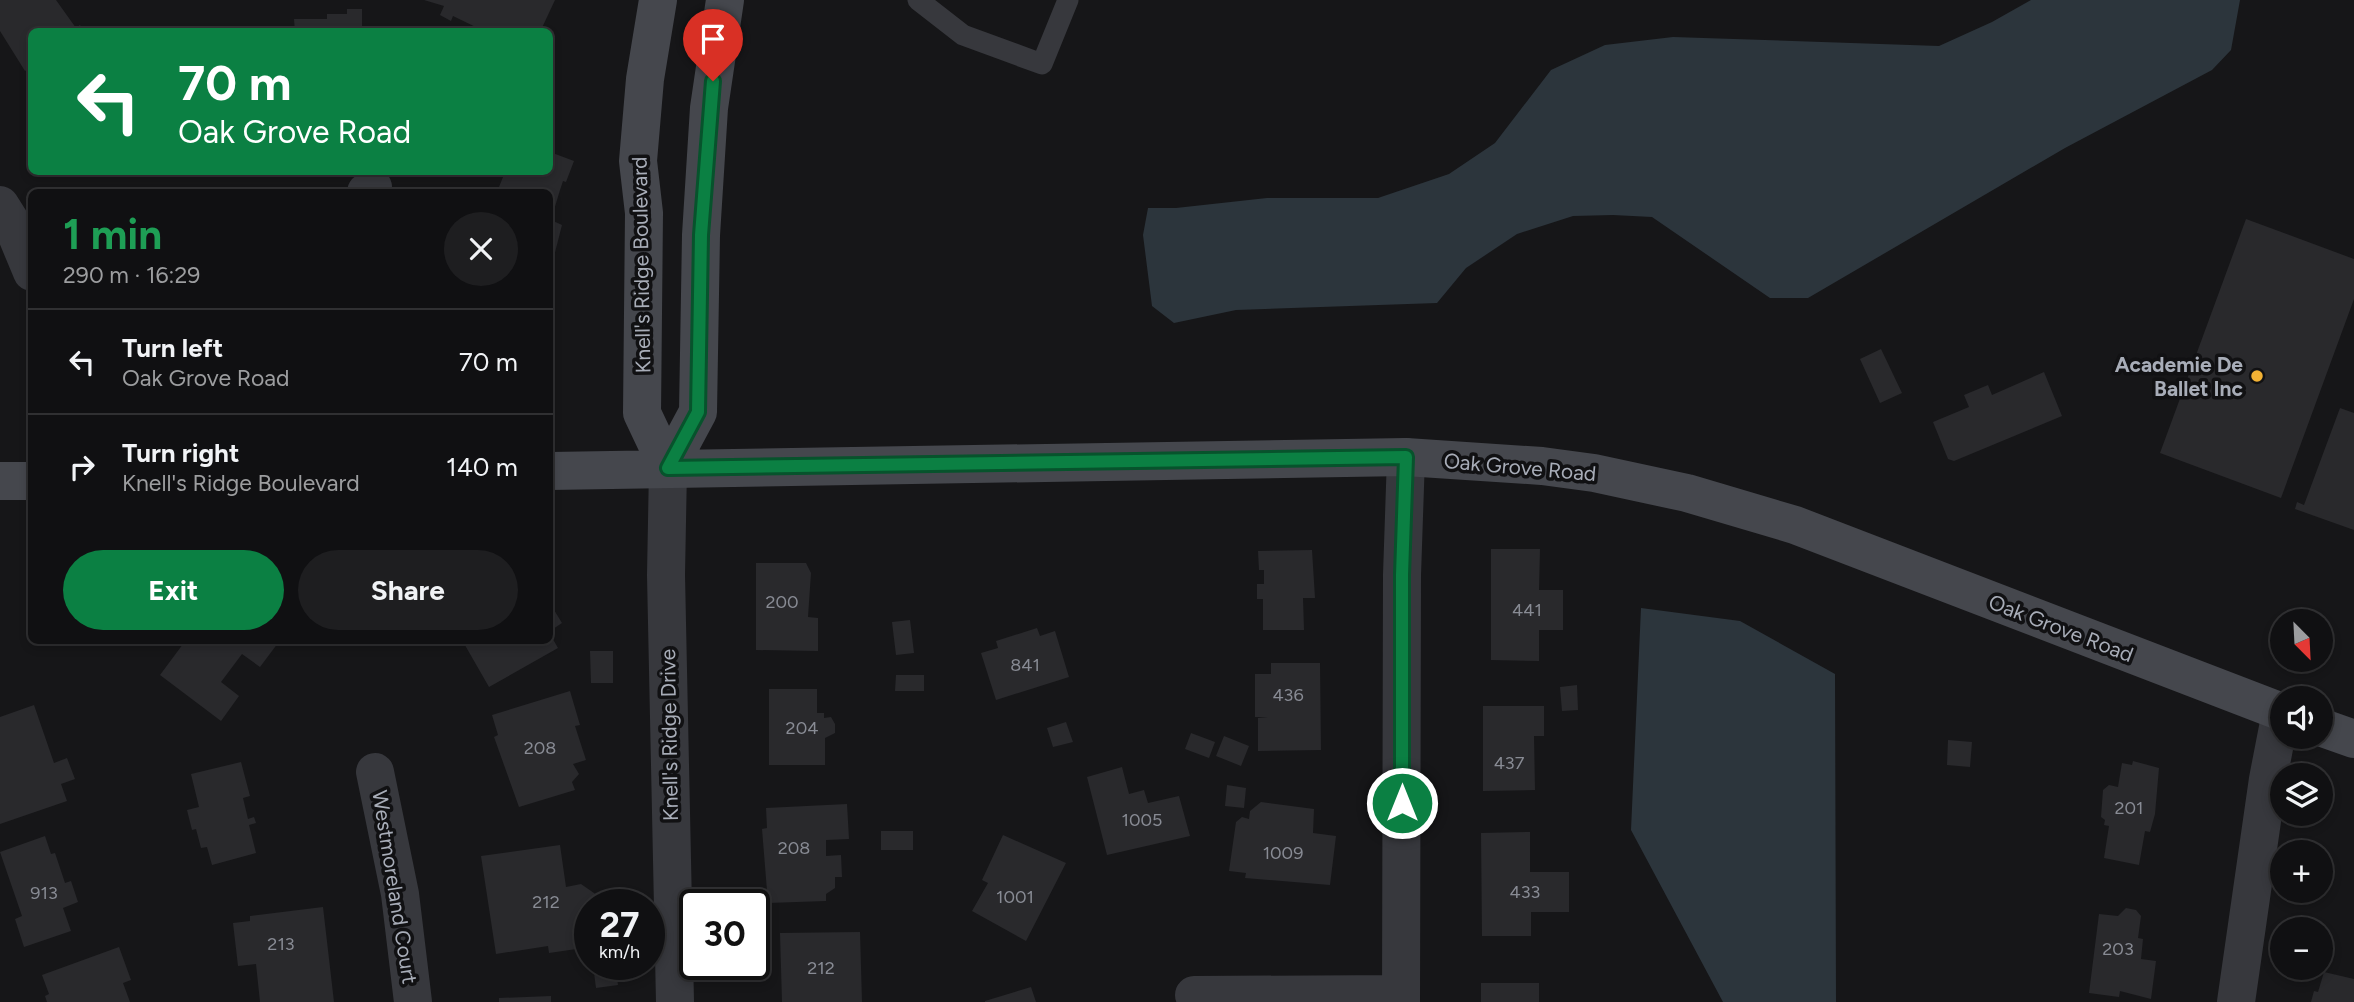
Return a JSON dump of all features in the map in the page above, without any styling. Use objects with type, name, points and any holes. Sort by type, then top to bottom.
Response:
[{"type":"street","name":"Knell's Ridge Boulevard","points":[[658,0],[645,79],[638,161],[644,213],[642,413],[668,468]]},
{"type":"street","points":[[668,468],[698,412],[701,235],[707,133],[725,0]]},
{"type":"street","points":[[1194,995],[1401,998],[1402,575],[1406,457]]},
{"type":"street","name":"Oak Grove Road","points":[[553,471],[1406,457],[1542,466],[1594,473],[1699,496],[1795,525],[2270,707]]},
{"type":"street","name":"Knell's Ridge Drive","points":[[668,468],[666,575],[675,1002]]},
{"type":"street","points":[[0,481],[28,481]]},
{"type":"street","points":[[2333,732],[2354,739]]},
{"type":"street","points":[[2236,1002],[2274,749]]},
{"type":"street","name":"Westmoreland Court","points":[[375,772],[400,894],[413,1002]]},
{"type":"lane","points":[[918,0],[962,35],[1042,64],[1068,0]]},
{"type":"shaded area","points":[[2031,0],[2240,0],[2231,50],[2212,70],[2065,148],[1808,298],[1770,298],[1652,217],[1613,215],[1573,216],[1517,234],[1466,268],[1437,303],[1236,310],[1174,323],[1152,306],[1143,235],[1148,208],[1176,208],[1267,198],[1378,198],[1449,174],[1495,143],[1551,70],[1605,45],[1673,37],[1939,46],[1992,22]]},
{"type":"shaded area","points":[[1641,608],[1740,621],[1835,674],[1836,1002],[1723,1002],[1631,830]]},
{"type":"building","points":[[0,0],[56,0],[76,28],[28,28],[28,69],[25,71],[0,31]]},
{"type":"building","points":[[424,0],[555,0],[542,28],[478,28],[453,16],[451,21],[440,15],[444,6]]},
{"type":"building","points":[[347,9],[362,9],[362,28],[295,28],[294,19],[327,19],[327,14],[347,14]]},
{"type":"building","points":[[553,153],[574,161],[566,182],[563,181],[553,214],[553,189],[498,189],[504,175],[553,175]]},
{"type":"building","name":"Academie De Ballet Inc","points":[[2246,219],[2354,259],[2354,299],[2281,498],[2160,453]]},
{"type":"building","points":[[553,221],[562,225],[553,260]]},
{"type":"building","points":[[1881,349],[1902,393],[1880,403],[1860,359]]},
{"type":"building","points":[[2044,372],[2062,416],[1954,461],[1948,459],[1933,422],[1969,407],[1964,395],[1988,385],[1992,395]]},
{"type":"building","points":[[2340,408],[2354,413],[2354,530],[2295,509],[2297,502],[2304,505]]},
{"type":"building","points":[[1491,549],[1540,549],[1539,590],[1563,590],[1563,630],[1539,630],[1539,661],[1491,660]]},
{"type":"building","points":[[1312,550],[1315,598],[1303,598],[1304,630],[1263,630],[1263,599],[1257,599],[1257,584],[1264,584],[1264,570],[1259,570],[1258,551]]},
{"type":"building","points":[[756,563],[806,563],[811,573],[808,617],[818,618],[818,651],[756,650]]},
{"type":"building","points":[[553,608],[562,623],[553,629]]},
{"type":"building","points":[[910,620],[914,653],[896,655],[892,622]]},
{"type":"building","points":[[1037,628],[1040,636],[1055,631],[1069,677],[996,700],[981,653],[998,648],[996,641]]},
{"type":"building","points":[[553,639],[558,648],[489,687],[464,644],[553,644]]},
{"type":"building","points":[[183,644],[277,644],[260,667],[242,654],[221,682],[239,696],[221,721],[160,675]]},
{"type":"building","points":[[590,651],[613,651],[613,683],[591,683]]},
{"type":"building","points":[[1271,663],[1320,663],[1321,750],[1258,751],[1258,718],[1268,717],[1255,717],[1255,674],[1271,674]]},
{"type":"building","points":[[896,675],[924,675],[924,691],[895,691]]},
{"type":"building","points":[[1577,685],[1578,710],[1562,711],[1560,687]]},
{"type":"building","points":[[769,689],[817,689],[817,713],[824,713],[824,718],[831,717],[835,724],[835,733],[825,738],[825,765],[769,765]]},
{"type":"building","points":[[570,691],[580,725],[575,726],[586,760],[573,764],[579,774],[572,782],[575,790],[519,807],[494,737],[498,735],[492,715]]},
{"type":"building","points":[[34,705],[54,763],[67,758],[75,779],[61,784],[67,801],[0,824],[0,717]]},
{"type":"building","points":[[1483,706],[1544,706],[1544,736],[1534,736],[1535,790],[1483,791]]},
{"type":"building","points":[[1066,722],[1073,742],[1053,747],[1047,728]]},
{"type":"building","points":[[1191,733],[1215,742],[1209,758],[1185,749]]},
{"type":"building","points":[[1224,736],[1249,746],[1241,766],[1216,756]]},
{"type":"building","points":[[1948,740],[1972,742],[1970,767],[1947,765]]},
{"type":"building","points":[[2133,761],[2159,768],[2155,814],[2150,832],[2145,831],[2139,865],[2104,858],[2109,826],[2104,825],[2105,820],[2101,817],[2103,790],[2109,785],[2118,787],[2122,763],[2132,765]]},
{"type":"building","points":[[241,762],[250,796],[243,798],[248,819],[254,817],[256,823],[249,825],[256,853],[212,865],[207,847],[201,848],[196,829],[192,830],[187,810],[199,807],[191,774]]},
{"type":"building","points":[[1122,767],[1129,794],[1144,790],[1148,803],[1179,796],[1190,836],[1107,855],[1087,777]]},
{"type":"building","points":[[1227,785],[1246,788],[1244,808],[1225,806]]},
{"type":"building","points":[[1261,802],[1314,809],[1313,833],[1336,836],[1330,885],[1245,878],[1246,873],[1229,871],[1236,822],[1242,817],[1249,819],[1250,811]]},
{"type":"building","points":[[847,804],[849,839],[826,840],[826,856],[841,855],[842,877],[835,877],[835,888],[826,894],[826,901],[770,903],[762,829],[767,828],[766,808]]},
{"type":"building","points":[[881,831],[913,831],[913,850],[881,850]]},
{"type":"building","points":[[1530,832],[1530,872],[1569,872],[1569,912],[1531,912],[1531,936],[1482,936],[1481,833]]},
{"type":"building","points":[[1003,835],[1066,863],[1026,941],[972,911],[988,883],[982,880]]},
{"type":"building","points":[[45,836],[51,854],[55,853],[65,883],[71,881],[78,902],[63,908],[71,931],[24,947],[15,919],[22,916],[0,852]]},
{"type":"building","points":[[560,845],[566,887],[581,884],[588,889],[574,889],[574,949],[549,953],[548,946],[496,954],[481,856]]},
{"type":"building","points":[[323,907],[334,1002],[260,1002],[256,964],[238,966],[233,923],[250,921],[250,916]]},
{"type":"building","points":[[2126,908],[2136,910],[2141,916],[2138,938],[2143,939],[2141,959],[2156,961],[2151,999],[2120,991],[2119,997],[2089,993],[2099,914],[2118,916]]},
{"type":"building","points":[[860,932],[862,1002],[782,1002],[780,933]]},
{"type":"building","points":[[119,947],[131,980],[123,983],[130,1002],[47,1002],[45,996],[49,994],[42,975]]},
{"type":"building","points":[[2333,974],[2354,979],[2354,1002],[2311,1002],[2314,991],[2318,992],[2322,980],[2333,980]]},
{"type":"building","points":[[595,980],[617,980],[618,985],[596,988]]},
{"type":"building","points":[[1481,983],[1539,983],[1539,1002],[1481,1002]]},
{"type":"building","points":[[1031,987],[1036,1002],[985,1002],[985,1001]]},
{"type":"building","points":[[551,996],[551,1002],[499,1002],[499,998]]},
{"type":"place","name":"Academie De Ballet Inc","points":[[2257,376]]},
{"type":"route","points":[[713,81],[701,235],[698,412],[668,468],[1406,457],[1402,575],[1402,803]]}]
